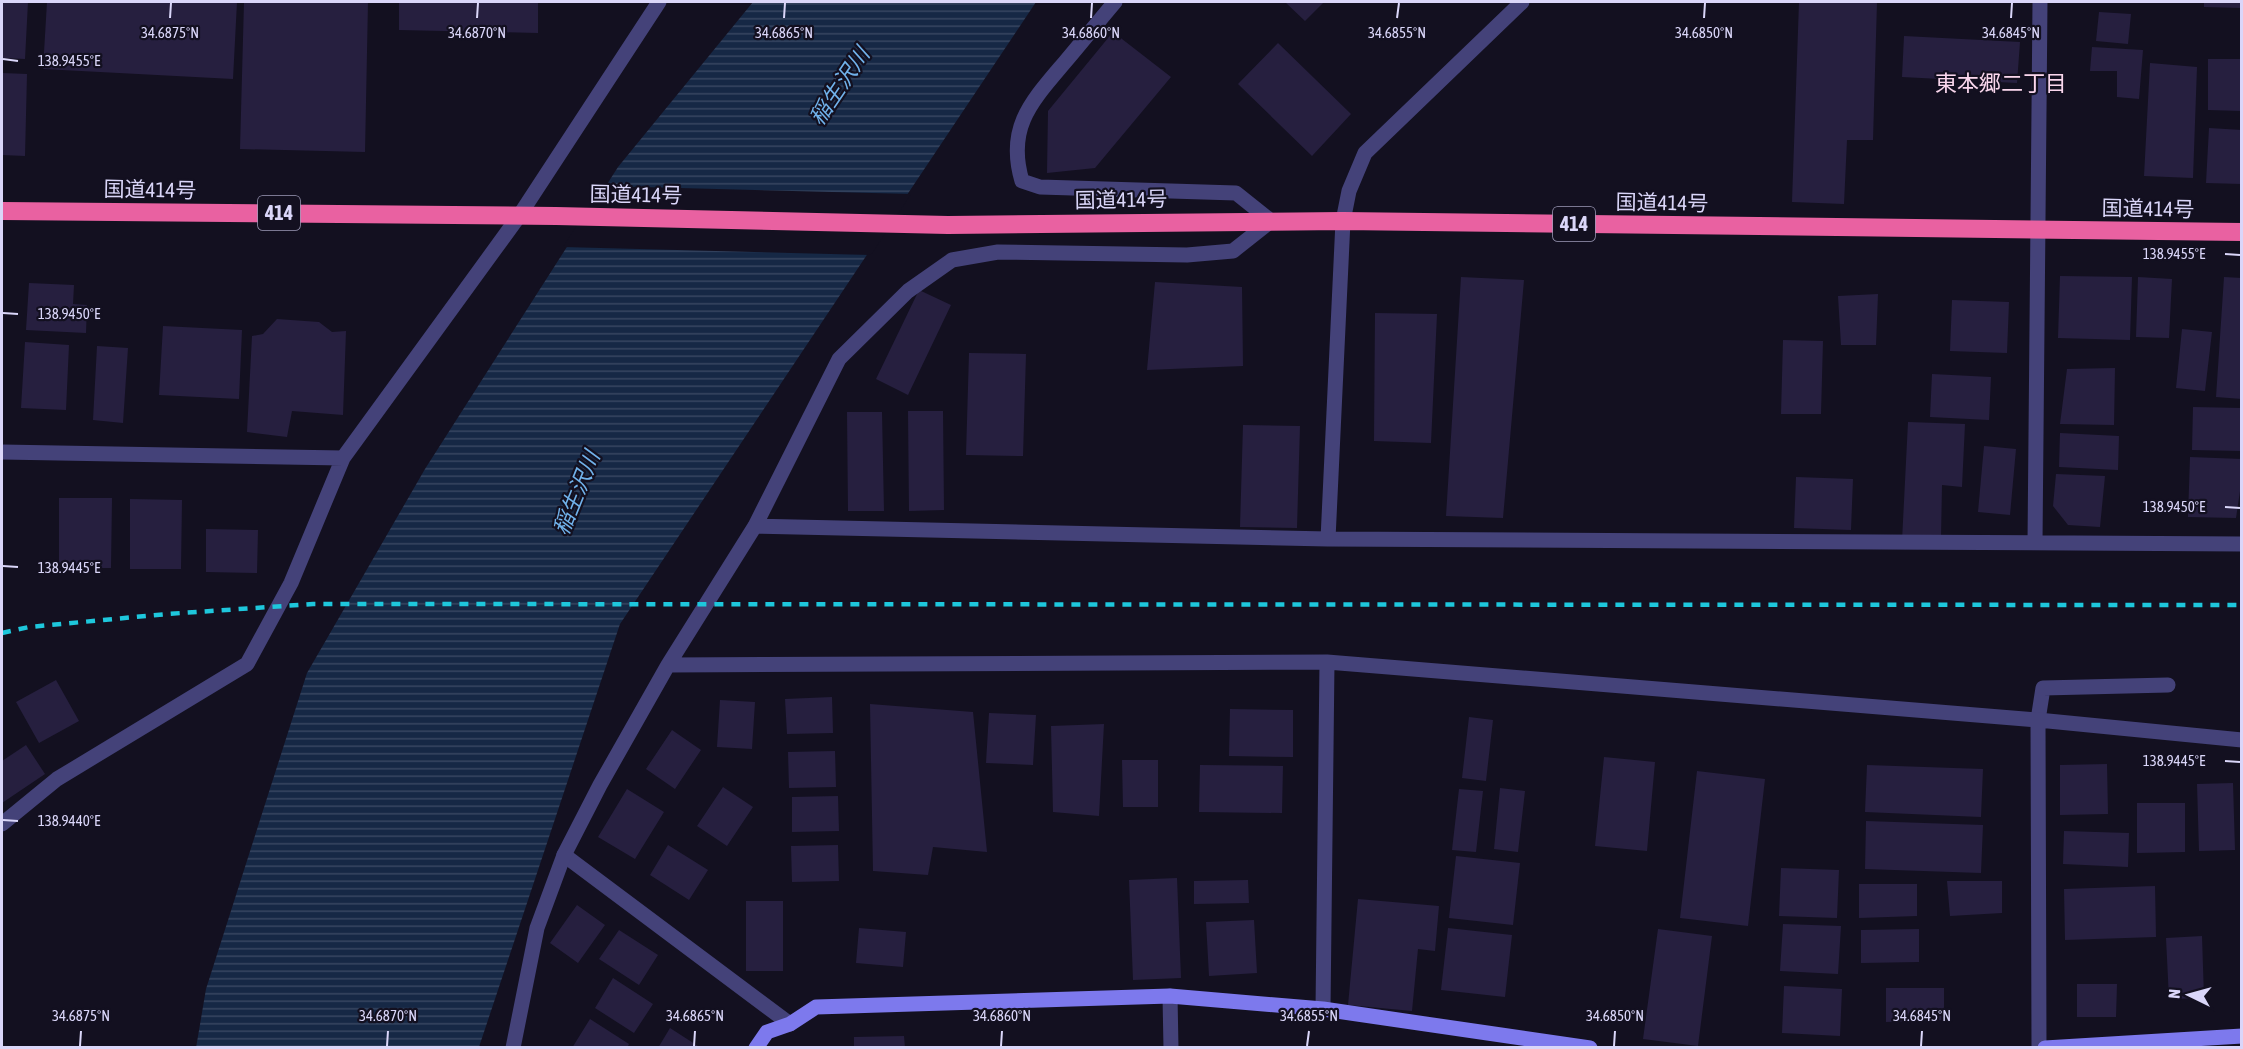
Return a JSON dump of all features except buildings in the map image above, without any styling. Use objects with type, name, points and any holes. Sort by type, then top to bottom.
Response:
[{"type":"highway","name":"国道414号","points":[[2,210],[556,216],[906,224],[1343,221],[2241,232]]},
{"type":"street","points":[[2,824],[57,779],[247,664],[291,583],[343,458],[519,216],[659,2]]},
{"type":"street","points":[[513,1047],[537,928],[564,855],[600,785],[668,665],[755,526],[838,359],[908,291],[952,260],[998,252],[1187,255],[1233,251],[1271,221],[1236,193],[1040,187],[1022,181],[1017,162],[1018,134],[1031,102],[1115,2]]},
{"type":"street","points":[[1328,539],[1343,221],[1349,191],[1365,153],[1522,2]]},
{"type":"street","points":[[2036,543],[2040,2]]},
{"type":"street","points":[[2,452],[343,458]]},
{"type":"street","points":[[755,526],[1328,539],[2241,544]]},
{"type":"street","points":[[668,665],[1328,662],[2038,720],[2241,740]]},
{"type":"street","points":[[1323,1008],[1328,662]]},
{"type":"street","points":[[2039,1047],[2038,720],[2043,688],[2168,685]]},
{"type":"street","points":[[564,855],[790,1024]]},
{"type":"street","points":[[1170,996],[1170,1047]]},
{"type":"street","points":[[756,1047],[767,1032],[790,1024],[816,1007],[1170,996],[1323,1008],[1590,1047]]},
{"type":"street","points":[[2045,1047],[2241,1036]]},
{"type":"water","name":"稲生沢川","points":[[753,2],[1036,2],[620,624],[479,1047],[196,1048],[206,989],[307,673],[425,469],[618,167]]},
{"type":"pier","points":[[602,186],[911,194],[871,255],[563,247]]},
{"type":"railway","points":[[2,633],[29,627],[167,614],[313,604],[2242,605]]},
{"type":"district","name":"東本郷二丁目","points":[[2001,83]]}]
